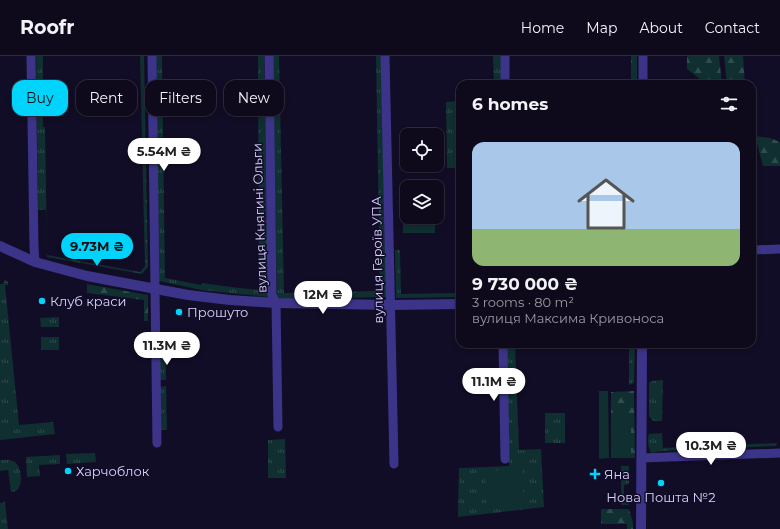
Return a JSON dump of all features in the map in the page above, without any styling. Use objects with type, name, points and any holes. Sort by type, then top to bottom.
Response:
[{"type":"street","points":[[31,56],[35,262]]},
{"type":"street","points":[[152,56],[158,443]]},
{"type":"street","name":"вулиця Княгині Ольги","points":[[269,56],[272,294],[276,303],[278,427]]},
{"type":"street","name":"вулиця Героїв УПА","points":[[385,56],[394,464]]},
{"type":"street","points":[[505,56],[505,80]]},
{"type":"street","points":[[643,56],[643,80]]},
{"type":"street","points":[[0,246],[35,262],[87,276],[230,300],[276,303],[391,305],[456,304]]},
{"type":"street","points":[[25,258],[34,247]]},
{"type":"street","points":[[756,250],[780,249]]},
{"type":"street","points":[[504,348],[505,459]]},
{"type":"street","points":[[641,529],[642,348]]},
{"type":"street","points":[[642,458],[780,453]]},
{"type":"green space","points":[[36,56],[43,56],[43,80],[36,80]]},
{"type":"green space","points":[[140,56],[144,56],[148,267],[142,274],[47,257],[46,210],[38,210],[37,116],[43,116],[43,127],[45,127],[47,255],[140,272],[145,266]]},
{"type":"green space","points":[[156,56],[162,56],[162,80],[156,80]]},
{"type":"green space","points":[[258,56],[264,56],[264,80],[258,80]]},
{"type":"green space","points":[[272,56],[279,56],[280,80],[272,80]]},
{"type":"green space","points":[[376,56],[381,56],[386,297],[277,299],[273,116],[280,116],[284,293],[380,291]]},
{"type":"green space","points":[[493,56],[503,56],[503,80],[494,80]]},
{"type":"green space","points":[[631,56],[637,56],[637,80],[631,80]]},
{"type":"green space","points":[[687,56],[719,56],[722,80],[701,80],[687,69]]},
{"type":"green space","points":[[724,56],[743,56],[745,80],[727,80]]},
{"type":"green space","points":[[456,101],[456,168],[447,168],[446,102]]},
{"type":"green space","points":[[157,116],[163,116],[165,278],[201,285],[202,283],[259,290],[258,116],[265,116],[268,297],[201,290],[159,281]]},
{"type":"green space","points":[[756,136],[770,138],[780,142],[780,166],[763,166]]},
{"type":"green space","points":[[403,224],[435,224],[435,233],[403,233]]},
{"type":"green space","points":[[395,250],[400,250],[401,294],[456,293],[456,297],[396,298]]},
{"type":"green space","points":[[5,280],[8,282],[8,285],[5,285],[19,425],[53,422],[55,434],[0,440],[0,284],[3,284]]},
{"type":"green space","points":[[87,284],[148,295],[148,321],[144,321],[144,300],[87,293]]},
{"type":"green space","points":[[59,317],[59,327],[41,327],[40,318]]},
{"type":"green space","points":[[159,333],[165,333],[166,380],[160,380]]},
{"type":"green space","points":[[41,337],[59,337],[59,350],[41,350]]},
{"type":"green space","points":[[506,348],[515,348],[519,450],[541,449],[544,507],[458,517],[459,468],[509,466]]},
{"type":"green space","points":[[629,348],[635,348],[634,383],[629,385]]},
{"type":"green space","points":[[663,380],[662,421],[653,421],[649,416],[649,383],[652,381]]},
{"type":"green space","points":[[166,386],[167,430],[161,430],[160,387]]},
{"type":"green space","points":[[599,391],[608,391],[609,458],[599,459]]},
{"type":"green space","points":[[634,391],[635,458],[631,458],[631,413],[611,413],[611,392]]},
{"type":"green space","points":[[545,413],[565,413],[565,443],[545,443]]},
{"type":"green space","points":[[611,413],[631,413],[631,458],[611,458]]},
{"type":"green space","points":[[662,433],[663,448],[777,443],[776,446],[662,451],[651,453],[648,444],[649,434]]},
{"type":"green space","points":[[285,439],[286,478],[268,478],[268,440]]},
{"type":"green space","points":[[95,453],[96,462],[67,464],[66,454]]},
{"type":"green space","points":[[60,455],[60,464],[39,465],[40,476],[27,477],[26,457]]},
{"type":"green space","points":[[0,460],[11,460],[18,465],[21,481],[19,487],[15,491],[11,492],[8,470],[0,471]]},
{"type":"green space","points":[[621,466],[629,466],[629,484],[624,485],[624,498],[629,499],[629,505],[621,505]]},
{"type":"green space","points":[[522,469],[524,505],[487,508],[485,471]]},
{"type":"green space","points":[[5,502],[8,529],[0,529],[0,503]]},
{"type":"green space","points":[[601,509],[629,509],[633,529],[627,529],[627,524],[601,524]]},
{"type":"place","name":"Клуб краси","points":[[42,301]]},
{"type":"place","name":"Прошуто","points":[[179,312]]},
{"type":"place","name":"Харчоблок","points":[[68,471]]},
{"type":"place","name":"Яна","points":[[595,474]]},
{"type":"place","name":"Нова Пошта №2","points":[[661,483]]}]
